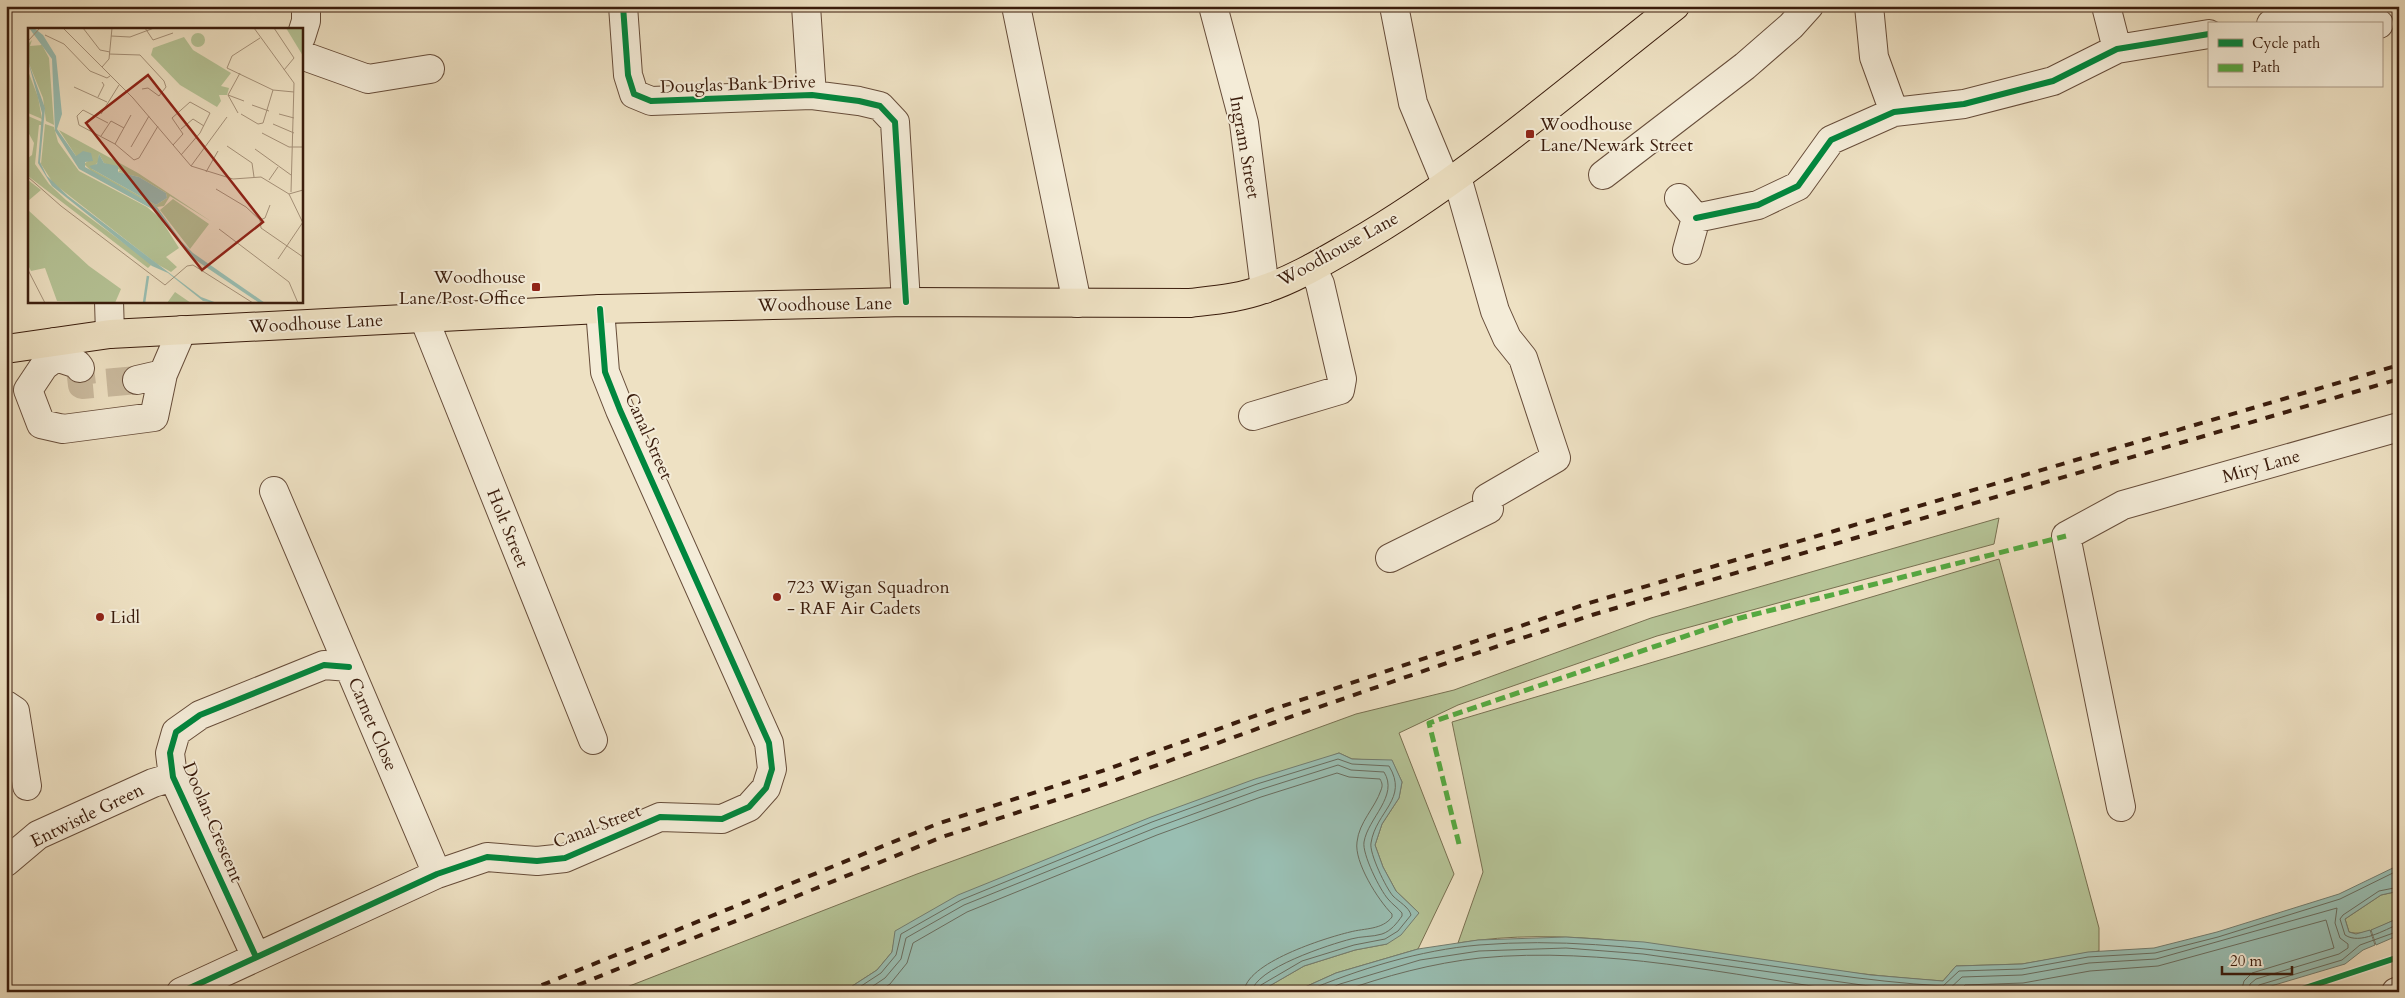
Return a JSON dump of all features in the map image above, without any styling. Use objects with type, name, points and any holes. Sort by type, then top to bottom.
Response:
[{"type":"main road","name":"Woodhouse Lane","points":[[6,348],[55,349],[110,334],[423,316],[600,309],[906,302],[1190,303],[1232,298],[1265,289],[1312,268],[1381,228],[1452,181],[1674,6]]},
{"type":"street","points":[[302,34],[306,22],[306,6]]},
{"type":"street","name":"Douglas Bank Drive","points":[[623,6],[628,75],[634,94],[651,101],[812,95],[859,101],[880,106],[895,122],[906,302]]},
{"type":"street","points":[[806,6],[812,95]]},
{"type":"street","points":[[1016,6],[1077,303]]},
{"type":"street","name":"Ingram Street","points":[[1213,6],[1244,124],[1265,289]]},
{"type":"street","points":[[1390,558],[1489,509],[1487,498],[1556,458],[1523,358],[1507,338],[1495,311],[1452,181],[1413,102],[1394,6]]},
{"type":"street","points":[[1603,175],[1745,66],[1791,26],[1809,6]]},
{"type":"street","points":[[1869,6],[1874,57],[1894,112]]},
{"type":"street","points":[[2106,6],[2117,49]]},
{"type":"street","points":[[2296,22],[2369,16]]},
{"type":"street","points":[[2382,25],[2399,37]]},
{"type":"street","points":[[1687,250],[1688,208],[1758,205],[1798,186],[1831,140],[1894,112],[1964,104],[2053,81],[2117,49],[2208,34]]},
{"type":"street","points":[[302,55],[368,79],[430,69]]},
{"type":"street","points":[[1253,416],[1340,390],[1342,379],[1320,284],[1312,268]]},
{"type":"street","points":[[109,302],[110,334]]},
{"type":"street","name":"Canal Street","points":[[181,992],[437,874],[486,857],[537,861],[565,858],[660,817],[722,819],[749,807],[766,788],[772,769],[769,743],[608,380],[605,372],[600,309]]},
{"type":"street","name":"Holt Street","points":[[423,316],[593,740]]},
{"type":"street","points":[[80,368],[55,349],[28,390],[42,424],[63,429],[154,417],[163,374],[182,330]]},
{"type":"street","points":[[137,380],[163,374]]},
{"type":"street","name":"Miry Lane","points":[[2120,807],[2066,536],[2123,505],[2399,427]]},
{"type":"street","name":"Carnet Close","points":[[274,491],[437,874]]},
{"type":"street","name":"Doolan Crescent","points":[[256,957],[173,777],[170,753],[176,732],[200,715],[324,665],[349,668]]},
{"type":"street","points":[[6,704],[15,711],[27,786]]},
{"type":"street","name":"Entwistle Green","points":[[6,862],[38,835],[153,783],[173,777]]},
{"type":"green space","points":[[1999,518],[1994,544],[1657,636],[1458,705],[1399,733],[1454,874],[1418,949],[1336,973],[1294,992],[1259,992],[1304,966],[1355,950],[1387,944],[1419,913],[1396,891],[1383,867],[1375,845],[1382,824],[1399,798],[1402,782],[1392,761],[1352,759],[1339,753],[896,931],[892,952],[877,970],[843,992],[614,992],[917,874],[1356,714],[1454,690],[1651,618]]},
{"type":"green space","points":[[1999,559],[2099,928],[2099,951],[2022,964],[1956,966],[1943,981],[1837,971],[1616,940],[1537,937],[1497,938],[1458,943],[1483,872],[1452,722]]},
{"type":"green space","points":[[2399,891],[2399,918],[2361,933],[2349,932],[2345,919],[2381,895]]},
{"type":"water","points":[[1339,753],[1352,759],[1392,760],[1402,782],[1399,798],[1382,824],[1375,845],[1383,867],[1396,891],[1419,913],[1401,935],[1387,944],[1355,950],[1304,966],[1259,992],[843,992],[877,970],[892,952],[895,931],[958,895],[1151,817],[1255,779]]},
{"type":"water","points":[[2399,865],[2399,891],[2381,895],[2345,919],[2349,932],[2356,934],[2370,930],[2375,945],[2363,950],[2345,964],[2251,992],[1294,992],[1336,973],[1418,949],[1478,940],[1566,937],[1644,942],[1871,975],[1943,981],[1956,966],[2022,964],[2088,952],[2154,948],[2217,932],[2339,894]]},
{"type":"water","points":[[2399,918],[2399,935],[2376,945],[2371,930]]},
{"type":"tunnel","points":[[80,368],[82,385],[137,380]]},
{"type":"railway","points":[[525,992],[937,824],[1105,770],[1271,710],[1589,603],[2399,365]]},
{"type":"railway","points":[[561,992],[942,837],[1108,783],[1432,668],[1592,615],[2399,379]]},
{"type":"marked path","points":[[1459,844],[1429,723],[1736,619],[2066,536]]},
{"type":"cycle path","points":[[623,6],[628,75],[634,94],[651,101],[812,95],[859,101],[880,106],[895,122],[906,302]]},
{"type":"cycle path","points":[[1696,218],[1758,205],[1798,186],[1831,140],[1894,112],[1964,104],[2053,81],[2117,49],[2208,34]]},
{"type":"cycle path","points":[[181,992],[437,874],[487,857],[537,861],[565,858],[660,817],[722,819],[749,807],[766,788],[772,769],[769,743],[620,410],[605,372],[600,309]]},
{"type":"cycle path","points":[[256,957],[173,777],[170,753],[176,732],[200,715],[324,665],[349,667]]},
{"type":"cycle path","points":[[2293,992],[2399,957]]},
{"type":"place","name":"Woodhouse Lane/Newark Street","points":[[1530,134]]},
{"type":"place","name":"Woodhouse Lane/Post Office","points":[[536,287]]},
{"type":"place","name":"723 Wigan Squadron - RAF Air Cadets","points":[[777,597]]},
{"type":"place","name":"Lidl","points":[[100,617]]}]
